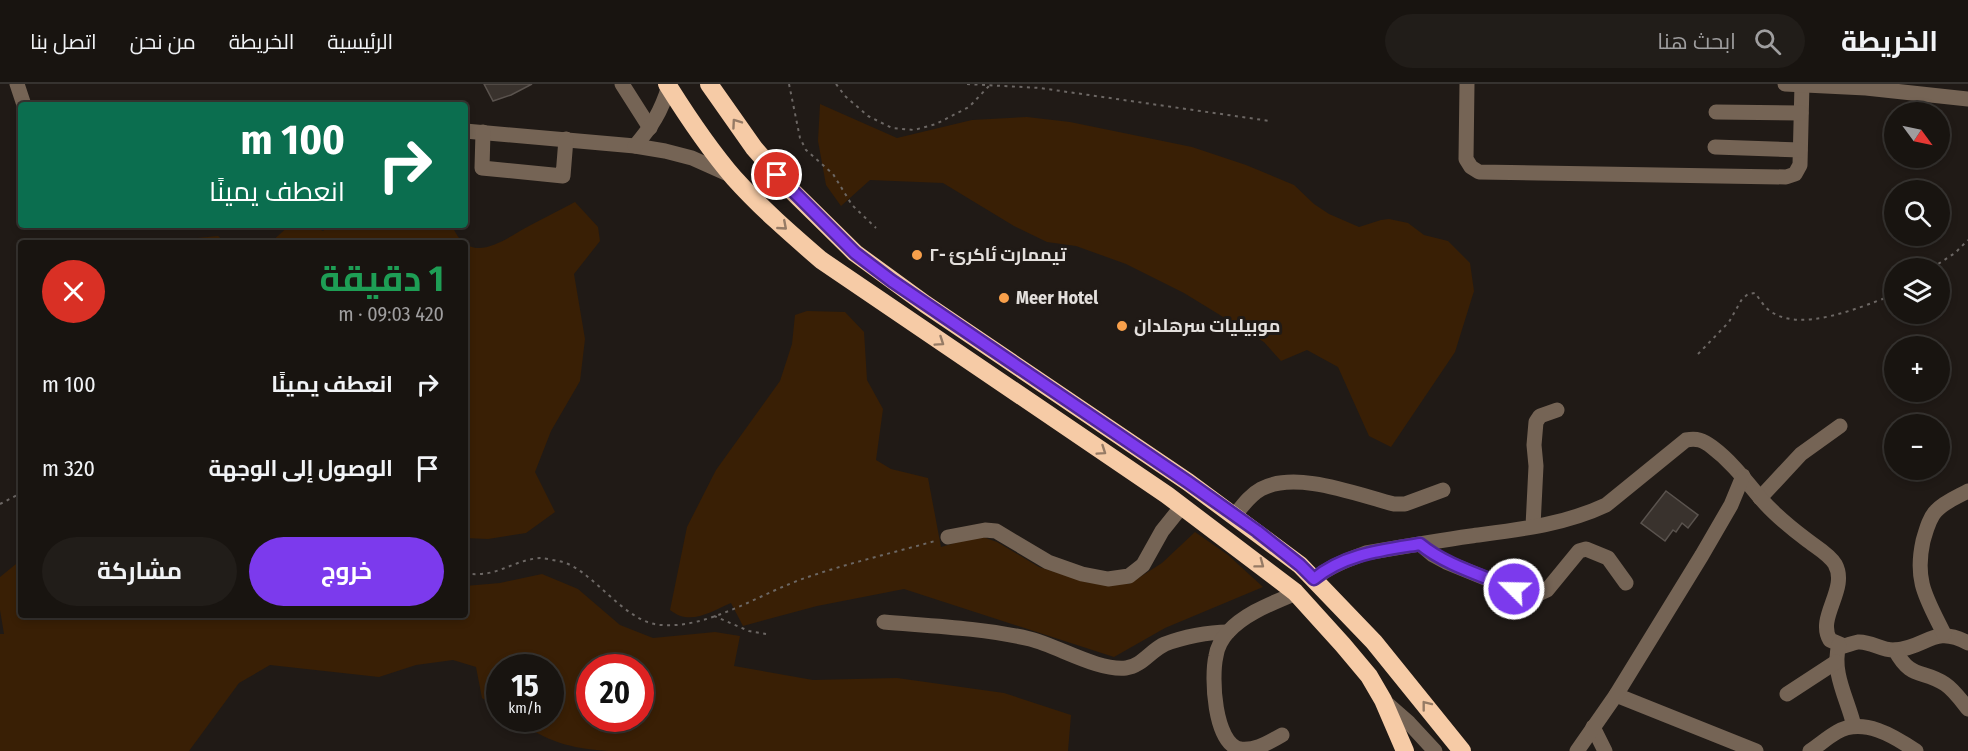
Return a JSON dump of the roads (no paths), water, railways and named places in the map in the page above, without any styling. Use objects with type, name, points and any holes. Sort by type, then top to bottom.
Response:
[{"type":"highway","points":[[709,84],[754,148],[789,188],[855,253],[925,304],[1235,515],[1300,565],[1374,642],[1462,751]]},
{"type":"highway","points":[[668,85],[709,145],[735,178],[771,216],[821,260],[1182,506],[1296,593],[1369,676],[1383,700],[1405,751]]},
{"type":"street","points":[[17,84],[23,102]]},
{"type":"street","points":[[622,84],[650,128]]},
{"type":"street","points":[[1467,84],[1466,159],[1471,168],[1479,172],[1786,177],[1796,174],[1799,170],[1802,84]]},
{"type":"street","points":[[1785,84],[1866,88],[1968,99]]},
{"type":"street","points":[[1866,88],[1888,84]]},
{"type":"street","points":[[635,146],[650,128],[661,109],[668,85]]},
{"type":"street","points":[[1716,112],[1801,113]]},
{"type":"street","points":[[468,131],[635,146],[692,158],[735,178]]},
{"type":"street","points":[[483,132],[482,168],[563,176],[566,139]]},
{"type":"street","points":[[1715,147],[1800,150]]},
{"type":"street","points":[[1533,526],[1536,422],[1540,416],[1557,410]]},
{"type":"street","points":[[1760,498],[1801,454],[1840,426]]},
{"type":"street","points":[[1314,579],[1340,562],[1366,553],[1573,519],[1605,505],[1686,440],[1701,440],[1743,476],[1760,498],[1784,522],[1827,555],[1835,564],[1838,586],[1826,629],[1830,640],[1839,645],[1866,643],[1882,649],[1895,650],[1944,634],[1956,636],[1968,643]]},
{"type":"street","points":[[1577,751],[1616,695],[1716,532],[1743,476]]},
{"type":"street","points":[[1235,515],[1249,498],[1262,489],[1279,483],[1312,484],[1394,504],[1405,504],[1443,490]]},
{"type":"street","points":[[1944,634],[1922,590],[1920,557],[1926,529],[1935,511],[1968,491]]},
{"type":"street","points":[[948,537],[985,530],[996,531],[1048,562],[1082,574],[1108,579],[1129,576],[1143,565],[1162,531],[1182,506]]},
{"type":"street","points":[[1420,544],[1446,562],[1532,597],[1547,590],[1579,551],[1586,549],[1608,558],[1626,584]]},
{"type":"street","points":[[1282,735],[1262,747],[1248,750],[1237,749],[1230,743],[1221,726],[1214,697],[1214,673],[1216,655],[1228,632],[1241,621],[1268,605],[1296,593]]},
{"type":"street","points":[[884,622],[955,628],[1027,638],[1088,660],[1126,668],[1138,664],[1165,645],[1216,632],[1228,632]]},
{"type":"street","points":[[1839,645],[1836,657],[1838,676],[1854,726]]},
{"type":"street","points":[[1895,650],[1907,668],[1945,684],[1968,709]]},
{"type":"street","points":[[1787,694],[1836,662]]},
{"type":"street","points":[[1616,695],[1756,751]]},
{"type":"street","points":[[1383,700],[1435,751]]},
{"type":"street","points":[[1810,751],[1837,732],[1854,726],[1867,727],[1899,739],[1916,751]]},
{"type":"street","points":[[1593,727],[1605,751]]},
{"type":"place","name":"تيممارت ئاكرئ -٢","points":[[917,255]]},
{"type":"place","name":"Meer Hotel","points":[[1004,298]]},
{"type":"place","name":"موبيليات سرهلدان","points":[[1122,326]]}]
